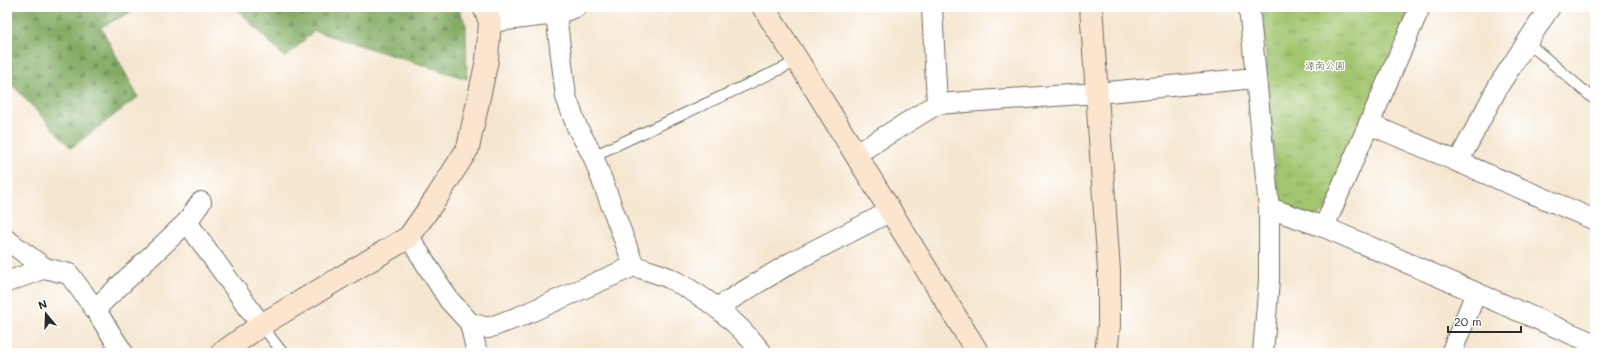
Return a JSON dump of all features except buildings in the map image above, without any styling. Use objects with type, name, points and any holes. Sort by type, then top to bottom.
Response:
[{"type":"street","points":[[222,353],[261,325],[409,237],[437,197],[468,148],[487,60],[487,14],[556,14],[576,7]]},
{"type":"street","points":[[763,7],[856,154],[978,353]]},
{"type":"street","points":[[932,7],[937,104]]},
{"type":"street","points":[[1091,7],[1109,271],[1109,326],[1106,353]]},
{"type":"street","points":[[1249,7],[1269,208],[1269,280],[1263,353]]},
{"type":"street","points":[[1324,227],[1420,7]]},
{"type":"street","points":[[1458,162],[1499,85],[1550,7]]},
{"type":"street","points":[[556,14],[566,97],[577,127],[594,156],[634,266]]},
{"type":"street","points":[[856,154],[937,104],[1097,93],[1255,78]]},
{"type":"street","points":[[1369,124],[1595,220]]},
{"type":"street","points":[[95,309],[187,222],[201,202]]},
{"type":"street","points":[[1269,208],[1324,227],[1595,344]]},
{"type":"street","points":[[718,307],[792,262],[891,211]]},
{"type":"street","points":[[187,222],[261,325]]},
{"type":"street","points":[[409,237],[449,300],[470,323],[477,353]]},
{"type":"street","points":[[7,240],[45,268],[69,274],[95,309],[123,353]]},
{"type":"street","points":[[470,323],[488,328],[514,319],[634,266],[668,278],[718,307],[752,340],[762,353]]},
{"type":"street","points":[[7,282],[45,268]]},
{"type":"street","points":[[1451,353],[1476,293]]},
{"type":"lane","points":[[1528,42],[1595,100]]},
{"type":"lane","points":[[594,156],[798,61]]},
{"type":"lane","points":[[261,325],[283,353]]},
{"type":"green space","points":[[7,7],[141,7],[101,27],[138,97],[71,148],[7,79]]},
{"type":"green space","points":[[215,7],[458,7],[466,25],[467,79],[314,31],[285,58],[237,9]]},
{"type":"green space","name":"源南公園","points":[[1262,7],[1412,7],[1325,212],[1314,216],[1278,204]]}]
